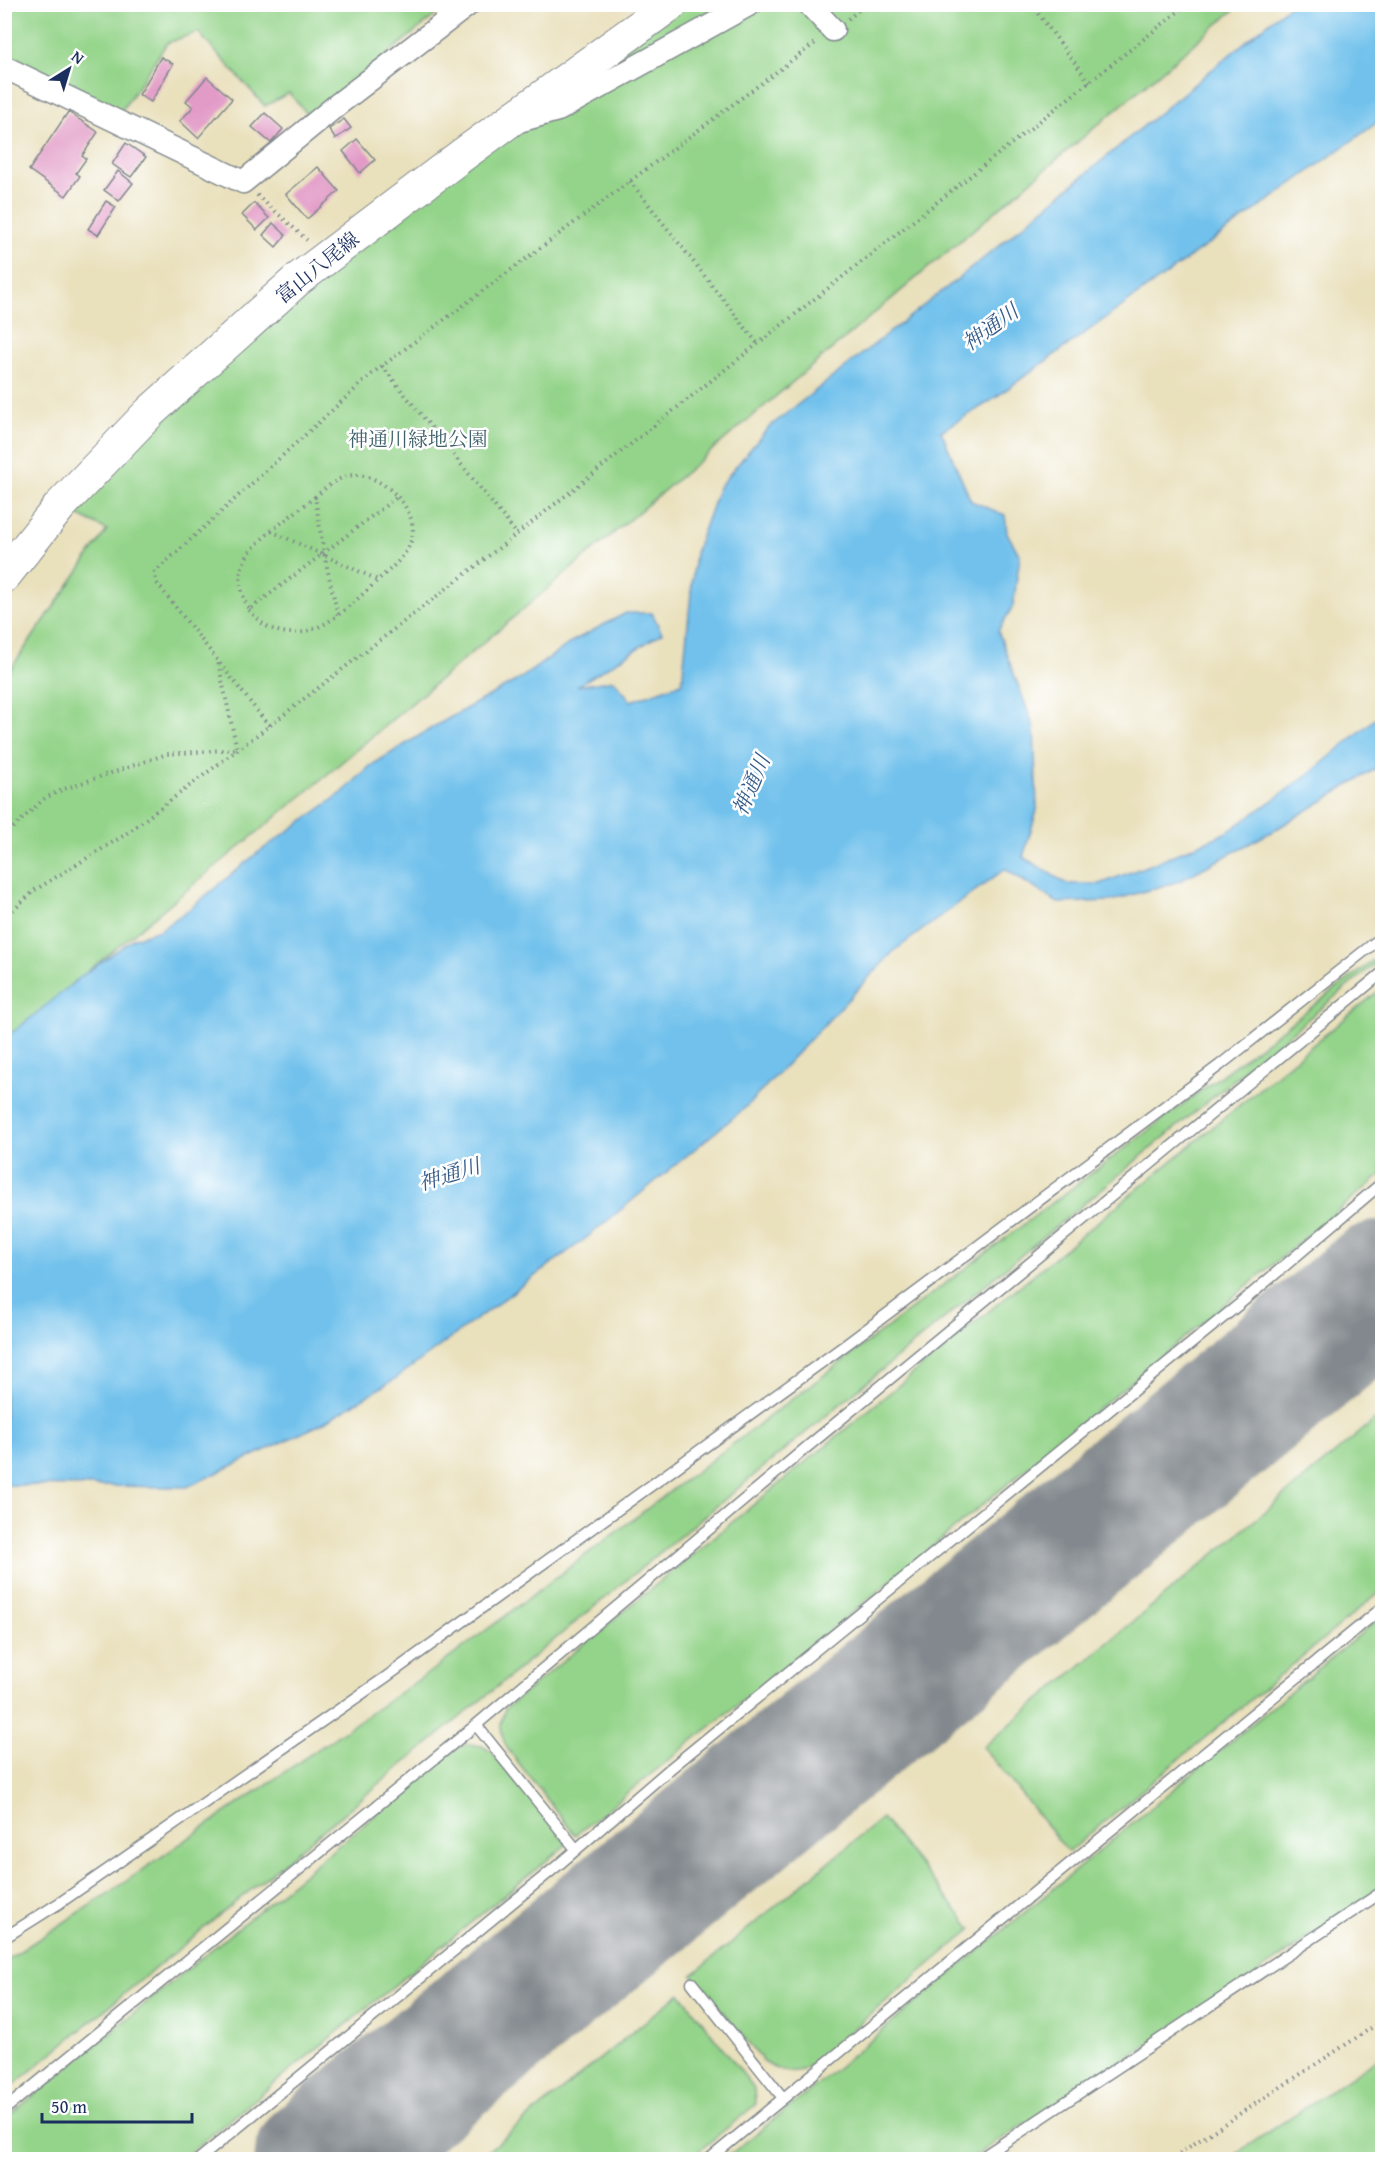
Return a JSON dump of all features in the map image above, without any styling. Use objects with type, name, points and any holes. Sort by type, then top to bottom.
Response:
[{"type":"main road","name":"富山八尾線","points":[[4,576],[60,506],[150,412],[290,286],[461,156],[670,4]]},
{"type":"street","points":[[4,67],[243,182],[338,105],[470,4]]},
{"type":"street","points":[[507,124],[558,110],[750,4]]},
{"type":"street","points":[[809,4],[833,30]]},
{"type":"lane","points":[[4,1938],[61,1902],[386,1677],[847,1344],[1220,1065],[1383,937]]},
{"type":"lane","points":[[4,2110],[476,1725],[807,1447],[1383,973]]},
{"type":"lane","points":[[198,2160],[671,1768],[1242,1302],[1383,1183]]},
{"type":"lane","points":[[708,2160],[1383,1608]]},
{"type":"lane","points":[[476,1725],[576,1849]]},
{"type":"lane","points":[[978,2160],[1383,1892]]},
{"type":"lane","points":[[692,1983],[783,2098]]},
{"type":"path","points":[[269,726],[156,582],[156,572],[382,366],[866,4]]},
{"type":"path","points":[[1031,4],[1090,83]]},
{"type":"path","points":[[4,919],[35,890],[123,836],[269,726],[517,534],[1188,4]]},
{"type":"path","points":[[630,181],[758,344]]},
{"type":"path","points":[[243,182],[311,244]]},
{"type":"path","points":[[382,366],[517,534]]},
{"type":"path","points":[[354,475],[372,477],[391,490],[405,507],[412,525],[412,539],[403,557],[338,616],[304,633],[284,632],[266,625],[249,610],[242,595],[239,577],[244,560],[255,545],[315,497],[334,481],[354,475]]},
{"type":"path","points":[[315,497],[324,554],[338,616]]},
{"type":"path","points":[[249,610],[397,497]]},
{"type":"path","points":[[271,531],[378,580]]},
{"type":"path","points":[[218,661],[237,749]]},
{"type":"path","points":[[4,836],[45,798],[64,789],[167,754],[237,749]]},
{"type":"path","points":[[1169,2160],[1383,2021]]},
{"type":"green space","points":[[13,4],[448,5],[310,117],[289,93],[265,106],[198,32],[167,43],[120,113],[5,59],[4,22]]},
{"type":"green space","name":"神通川緑地公園","points":[[671,5],[1240,5],[304,794],[5,1037],[5,677],[107,530],[60,506],[151,412]]},
{"type":"green space","points":[[1382,954],[1382,958],[5,2092],[5,1961],[109,1893],[440,1665]]},
{"type":"green space","points":[[1382,988],[1382,1174],[847,1617],[575,1835],[507,1748],[501,1728],[505,1709]]},
{"type":"green space","points":[[1382,1414],[1382,1590],[1068,1852],[983,1747]]},
{"type":"green space","points":[[1382,1616],[1382,1888],[1212,2004],[970,2159],[723,2160],[801,2098]]},
{"type":"green space","points":[[469,1744],[482,1746],[495,1754],[567,1844],[182,2159],[5,2160],[5,2119],[457,1748]]},
{"type":"green space","points":[[882,1818],[972,1929],[805,2069],[788,2072],[779,2070],[764,2062],[692,1975]]},
{"type":"green space","points":[[680,1993],[754,2088],[755,2105],[689,2159],[478,2159]]},
{"type":"green space","points":[[1382,2056],[1382,2159],[1228,2159]]},
{"type":"water","name":"神通川","points":[[1290,5],[1382,5],[1382,119],[989,402],[941,431],[971,501],[1005,515],[1007,533],[1020,556],[1013,606],[998,631],[1034,728],[1037,810],[1023,857],[1067,884],[1100,884],[1152,864],[1226,833],[1308,775],[1382,713],[1382,765],[1273,831],[1179,881],[1111,901],[1058,903],[1005,869],[894,951],[746,1107],[585,1239],[395,1379],[321,1424],[187,1487],[5,1485],[5,1037],[134,938],[160,930],[192,907],[256,854],[342,793],[370,766],[435,726],[521,678],[573,641],[626,613],[652,613],[662,633],[577,686],[614,680],[631,701],[682,683],[695,553],[719,487],[768,428],[979,262]]},
{"type":"building","points":[[161,57],[173,64],[151,102],[139,95]]},
{"type":"building","points":[[207,77],[232,99],[198,138],[180,121],[193,107],[186,101]]},
{"type":"building","points":[[68,112],[98,132],[82,156],[86,159],[76,173],[80,176],[66,196],[29,170]]},
{"type":"building","points":[[265,113],[283,129],[271,143],[252,127]]},
{"type":"building","points":[[344,119],[351,128],[335,139],[329,129]]},
{"type":"building","points":[[357,139],[375,160],[360,173],[343,151]]},
{"type":"building","points":[[126,143],[146,157],[131,177],[112,164]]},
{"type":"building","points":[[318,167],[339,191],[307,219],[286,194]]},
{"type":"building","points":[[118,171],[133,183],[119,201],[104,190]]},
{"type":"building","points":[[106,201],[116,207],[98,235],[88,229]]},
{"type":"building","points":[[254,203],[269,218],[257,230],[242,215]]},
{"type":"building","points":[[273,223],[286,235],[276,247],[263,235]]},
{"type":"taxiway","points":[[1327,1334],[1382,1323]]},
{"type":"runway","points":[[322,2160],[1382,1288]]}]
